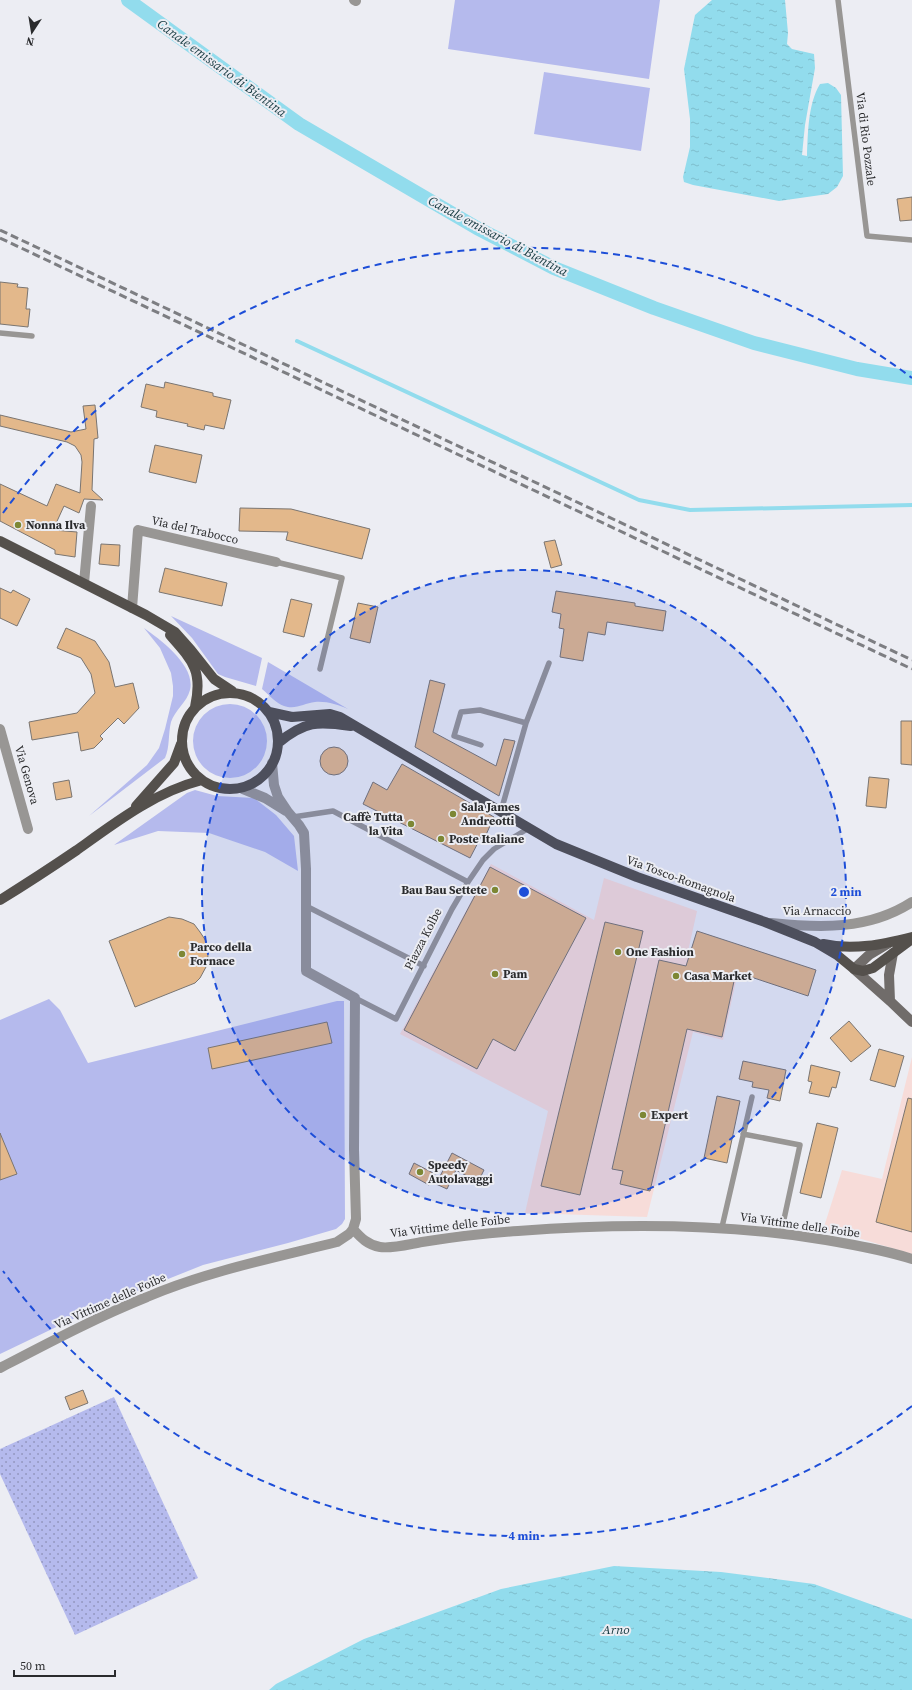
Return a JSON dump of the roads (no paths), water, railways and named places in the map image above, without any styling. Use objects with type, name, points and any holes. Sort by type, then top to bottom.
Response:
[{"type":"main road","points":[[1,543],[84,583],[175,632],[214,679],[224,687],[256,700],[269,712],[275,723],[278,736],[278,744],[272,763],[261,779],[243,789],[220,788],[202,780],[194,773],[185,758],[182,740]]},
{"type":"main road","points":[[158,623],[175,641],[196,671],[199,683],[195,708]]},
{"type":"main road","points":[[132,810],[174,763],[182,740],[185,724],[195,708],[201,702],[214,694],[227,691],[234,692]]},
{"type":"main road","name":"Via Tosco-Romagnola","points":[[269,712],[292,717],[330,714],[340,717],[556,844],[608,866],[765,922],[815,942],[837,955],[854,969],[890,1000],[912,1022]]},
{"type":"main road","points":[[278,744],[296,729],[311,724],[329,722],[357,726]]},
{"type":"main road","points":[[0,900],[75,851],[132,810],[181,787],[202,780]]},
{"type":"main road","points":[[890,942],[869,955],[854,969],[858,971],[868,970],[878,965],[912,938]]},
{"type":"main road","points":[[815,942],[832,946],[852,947],[912,938]]},
{"type":"main road","points":[[890,1000],[889,975],[893,953]]},
{"type":"street","points":[[84,583],[92,506]]},
{"type":"street","name":"Via del Trabocco","points":[[132,608],[138,530],[276,562]]},
{"type":"street","name":"Via Genova","points":[[0,729],[28,829]]},
{"type":"street","name":"Piazza Kolbe","points":[[272,763],[274,785],[278,797],[304,833],[306,971],[354,998]]},
{"type":"street","name":"Piazza Kolbe","points":[[243,789],[265,798],[290,815]]},
{"type":"street","name":"Via Arnaccio","points":[[765,922],[816,926],[855,924],[889,915],[912,902]]},
{"type":"street","points":[[353,1229],[356,1212],[354,1150],[354,998]]},
{"type":"street","name":"Via Vittime delle Foibe","points":[[0,1368],[108,1313],[148,1296],[224,1271],[337,1242],[346,1237],[353,1229],[364,1241],[381,1247],[482,1233],[570,1227],[722,1227],[781,1232],[846,1244],[912,1259]]},
{"type":"lane","name":"Via di Rio Pozzale","points":[[838,0],[867,236],[912,240]]},
{"type":"lane","points":[[0,333],[32,336]]},
{"type":"lane","points":[[276,562],[342,578],[320,668]]},
{"type":"lane","points":[[501,812],[526,723],[549,663]]},
{"type":"lane","points":[[481,745],[454,736],[460,712],[480,710],[526,723]]},
{"type":"lane","points":[[290,815],[333,811],[468,882]]},
{"type":"lane","name":"Piazza Kolbe","points":[[354,998],[396,1019],[463,890],[482,860],[488,854],[529,828]]},
{"type":"lane","points":[[306,906],[424,966]]},
{"type":"lane","points":[[722,1227],[752,1097]]},
{"type":"lane","points":[[743,1134],[800,1145],[781,1232]]},
{"type":"water","points":[[712,0],[785,0],[788,33],[787,44],[792,49],[814,54],[815,68],[805,125],[802,155],[807,156],[808,128],[811,109],[820,84],[828,83],[836,88],[841,95],[843,176],[837,187],[828,194],[779,201],[684,182],[683,177],[690,147],[690,119],[684,69],[695,15]]},
{"type":"water","name":"Arno","points":[[614,1566],[721,1572],[814,1584],[912,1619],[912,1690],[269,1690],[276,1684],[364,1639],[501,1589]]},
{"type":"waterway","name":"Canale emissario di Bientina","points":[[128,0],[299,124],[477,228],[554,268],[654,308],[754,343],[857,369],[912,378]]},
{"type":"waterway","points":[[297,341],[639,500],[690,510],[912,505]]},
{"type":"railway","points":[[0,230],[912,660]]},
{"type":"railway","points":[[0,238],[912,669]]},
{"type":"place","name":"Nonna Ilva","points":[[18,525]]},
{"type":"place","name":"Sala James Andreotti","points":[[453,814]]},
{"type":"place","name":"Caffè Tutta la Vita","points":[[411,824]]},
{"type":"place","name":"Poste Italiane","points":[[441,839]]},
{"type":"place","name":"Bau Bau Settete","points":[[495,890]]},
{"type":"place","name":"One Fashion","points":[[618,952]]},
{"type":"place","name":"Parco della Fornace","points":[[182,954]]},
{"type":"place","name":"Pam","points":[[495,974]]},
{"type":"place","name":"Casa Market","points":[[676,976]]},
{"type":"place","name":"Expert","points":[[643,1115]]},
{"type":"place","name":"Speedy Autolavaggi","points":[[420,1172]]}]
